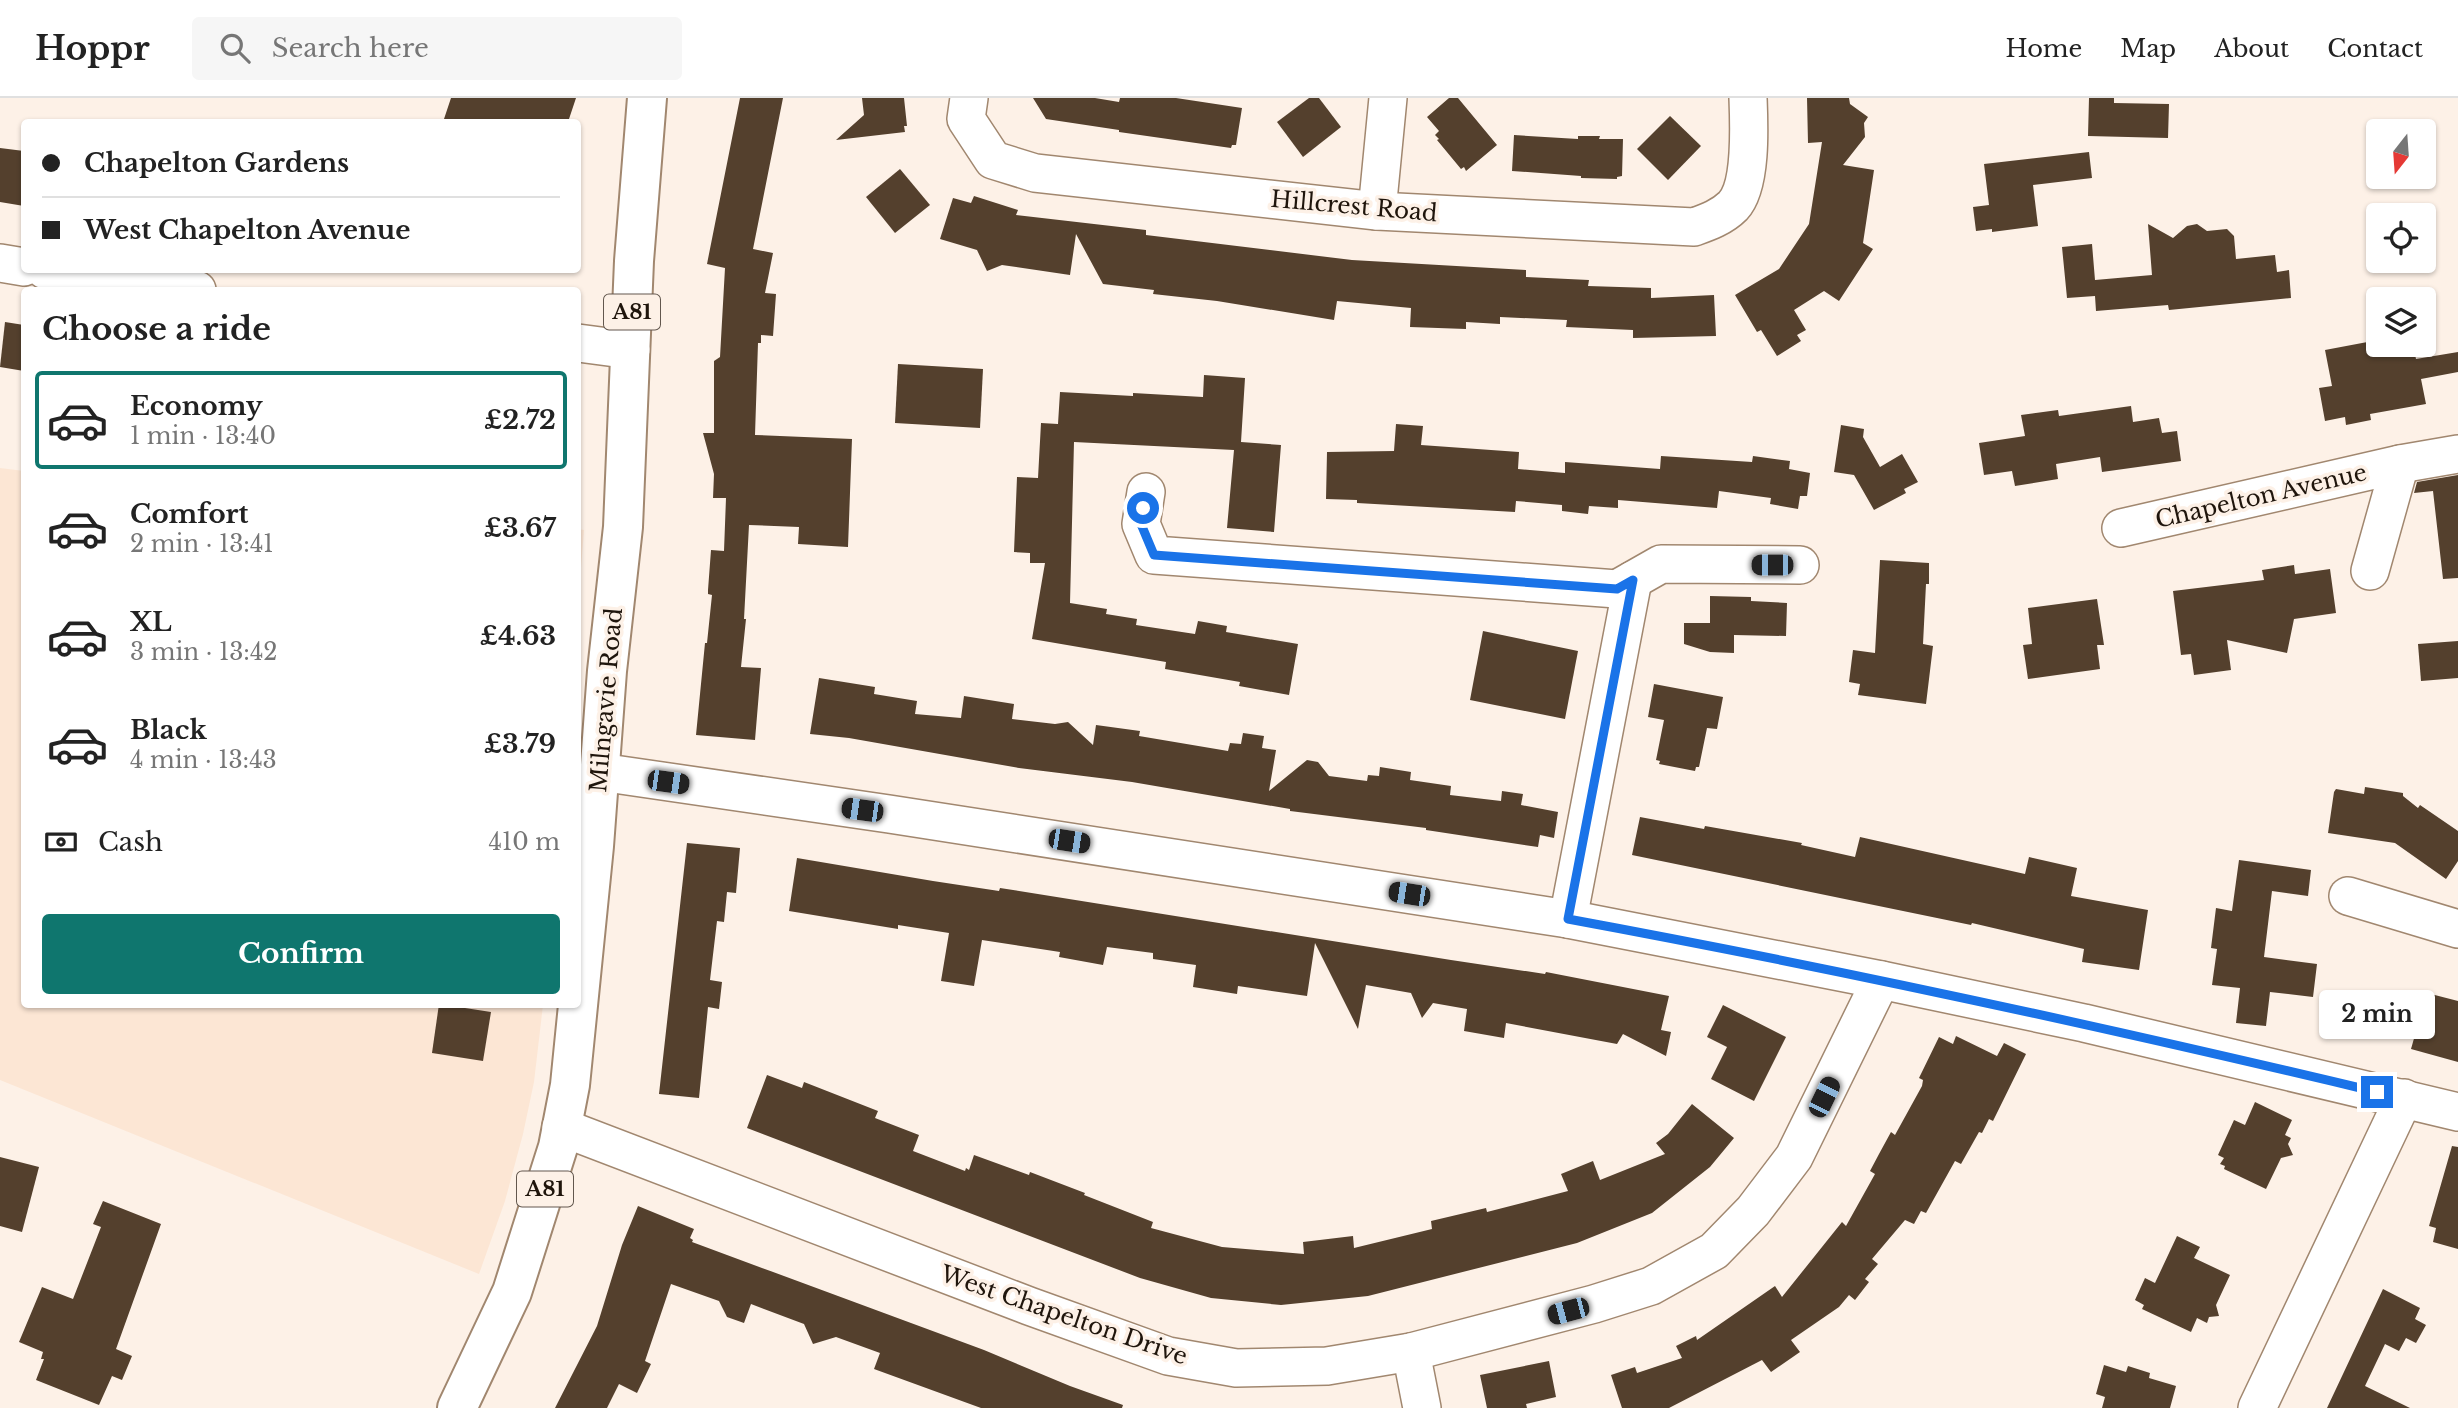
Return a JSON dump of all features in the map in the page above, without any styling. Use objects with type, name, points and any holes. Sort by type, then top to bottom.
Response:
[{"type":"main road","name":"Milngavie Road","points":[[581,970],[607,671],[623,527],[634,261],[647,98]]},
{"type":"main road","name":"Milngavie Road","points":[[457,1408],[512,1292],[550,1173],[570,1085],[577,1008]]},
{"type":"street","name":"Hillcrest Road","points":[[969,98],[966,119],[993,160],[1035,173],[1377,211],[1694,227],[1714,220],[1735,205],[1745,177],[1749,137],[1748,98]]},
{"type":"street","points":[[1377,211],[1388,98]]},
{"type":"street","points":[[0,263],[21,266]]},
{"type":"street","points":[[68,273],[174,287]]},
{"type":"street","points":[[581,343],[631,350]]},
{"type":"street","name":"Chapelton Avenue","points":[[2121,528],[2400,464],[2458,454]]},
{"type":"street","name":"Chapelton Avenue","points":[[2370,571],[2400,464]]},
{"type":"street","points":[[1146,492],[1141,524],[1154,555],[1617,589],[1661,564],[1800,565]]},
{"type":"street","points":[[1568,919],[1633,580]]},
{"type":"street","points":[[600,772],[1568,919],[2084,1023],[2458,1112]]},
{"type":"street","points":[[2348,896],[2458,929]]},
{"type":"street","name":"West Chapelton Drive","points":[[561,1127],[1016,1301],[1168,1356],[1236,1368],[1327,1366],[1411,1352],[1594,1304],[1651,1286],[1714,1251],[1753,1211],[1794,1157],[1881,980]]},
{"type":"street","points":[[2257,1408],[2404,1098]]},
{"type":"street","points":[[1411,1352],[1422,1408]]},
{"type":"shaded area","points":[[0,468],[21,471],[21,1008],[543,1008],[534,1082],[523,1134],[505,1201],[479,1274],[0,1080]]},
{"type":"shaded area","points":[[581,530],[584,530],[581,568]]},
{"type":"building","points":[[451,98],[576,98],[569,119],[444,119]]},
{"type":"building","points":[[740,98],[783,98],[753,249],[773,253],[765,293],[776,294],[773,336],[761,335],[761,343],[758,343],[755,435],[852,439],[848,547],[798,544],[799,527],[749,525],[746,619],[741,667],[761,668],[755,740],[696,735],[712,595],[708,594],[711,550],[724,551],[726,498],[713,498],[714,474],[703,433],[714,433],[714,361],[720,357],[725,268],[707,264]]},
{"type":"building","points":[[862,98],[904,98],[907,126],[904,126],[905,132],[836,140],[864,115]]},
{"type":"building","points":[[1033,98],[1095,98],[1119,102],[1120,98],[1176,98],[1242,108],[1236,145],[1231,148],[1046,119]]},
{"type":"building","points":[[1309,98],[1319,98],[1341,127],[1303,157],[1277,122]]},
{"type":"building","points":[[1449,98],[1458,98],[1497,145],[1466,171],[1464,167],[1461,169],[1437,140],[1439,139],[1435,135],[1439,131],[1427,117]]},
{"type":"building","points":[[1807,98],[1849,98],[1850,104],[1868,117],[1864,123],[1865,137],[1843,165],[1874,170],[1863,243],[1873,249],[1839,301],[1824,291],[1794,310],[1806,330],[1797,335],[1801,341],[1777,356],[1761,330],[1757,332],[1735,295],[1779,269],[1809,224],[1822,142],[1808,143]]},
{"type":"building","points":[[2089,98],[2114,98],[2114,103],[2169,104],[2168,138],[2088,136]]},
{"type":"building","points":[[1670,116],[1701,146],[1668,180],[1637,149]]},
{"type":"building","points":[[1514,135],[1578,139],[1578,136],[1600,136],[1599,139],[1623,139],[1622,176],[1617,179],[1581,178],[1512,171]]},
{"type":"building","points":[[0,148],[21,151],[21,206],[0,202]]},
{"type":"building","points":[[2089,152],[2092,178],[2033,185],[2038,226],[1992,232],[1992,229],[1976,231],[1973,207],[1989,205],[1984,164]]},
{"type":"building","points":[[900,169],[930,205],[895,233],[866,197]]},
{"type":"building","points":[[974,196],[1018,210],[1016,215],[1146,230],[1146,235],[1352,260],[1526,270],[1526,277],[1589,280],[1588,286],[1651,288],[1651,298],[1714,295],[1716,336],[1633,338],[1633,330],[1566,327],[1567,320],[1500,317],[1500,324],[1466,322],[1466,329],[1410,327],[1411,308],[1337,301],[1334,320],[1217,301],[1153,294],[1154,290],[1103,284],[1076,234],[1070,275],[1002,265],[987,271],[977,250],[940,239],[953,198],[971,203]]},
{"type":"building","points":[[2148,224],[2173,238],[2187,226],[2197,224],[2207,231],[2227,229],[2234,236],[2236,259],[2275,255],[2277,272],[2289,270],[2291,298],[2169,310],[2168,305],[2096,311],[2095,296],[2067,298],[2062,247],[2092,244],[2095,280],[2152,275]]},
{"type":"building","points":[[5,322],[21,325],[21,370],[0,367]]},
{"type":"building","points":[[2366,342],[2366,357],[2416,359],[2458,352],[2458,372],[2421,379],[2426,404],[2370,414],[2371,420],[2346,425],[2345,417],[2325,421],[2319,388],[2332,386],[2325,350]]},
{"type":"building","points":[[898,364],[983,369],[980,428],[895,423]]},
{"type":"building","points":[[1204,375],[1245,378],[1241,442],[1281,445],[1274,532],[1227,528],[1234,450],[1074,442],[1070,603],[1107,609],[1106,614],[1137,619],[1136,625],[1195,634],[1198,621],[1227,626],[1226,632],[1298,644],[1289,695],[1239,686],[1240,682],[1165,669],[1166,662],[1032,639],[1045,563],[1030,563],[1030,553],[1014,552],[1017,477],[1038,478],[1041,423],[1058,424],[1060,392],[1203,397]]},
{"type":"building","points":[[2131,406],[2133,422],[2159,418],[2162,433],[2177,431],[2181,461],[2102,472],[2100,457],[2056,464],[2058,479],[2015,486],[2012,471],[1984,475],[1979,443],[2025,436],[2021,415],[2058,410],[2059,416]]},
{"type":"building","points":[[1396,424],[1423,426],[1421,445],[1519,452],[1518,469],[1565,473],[1565,462],[1660,469],[1661,456],[1752,462],[1753,456],[1790,461],[1789,469],[1810,473],[1807,496],[1800,496],[1798,509],[1770,504],[1771,498],[1719,491],[1717,508],[1618,500],[1618,508],[1589,506],[1588,514],[1562,511],[1562,505],[1516,501],[1515,512],[1326,499],[1327,452],[1394,451]]},
{"type":"building","points":[[1841,425],[1864,429],[1863,437],[1880,467],[1902,454],[1918,482],[1904,489],[1906,493],[1874,510],[1854,475],[1834,472]]},
{"type":"building","points":[[2458,475],[2458,578],[2443,579],[2433,491],[2414,493],[2417,482]]},
{"type":"building","points":[[1880,560],[1929,563],[1923,644],[1933,646],[1926,704],[1858,695],[1860,684],[1849,682],[1853,650],[1875,653]]},
{"type":"building","points":[[2294,565],[2295,574],[2330,569],[2336,613],[2294,619],[2287,653],[2227,640],[2231,670],[2194,675],[2191,654],[2181,655],[2173,591],[2264,580],[2262,570]]},
{"type":"building","points":[[1710,596],[1751,597],[1751,601],[1787,603],[1786,636],[1734,635],[1734,653],[1710,652],[1684,644],[1684,623],[1710,623]]},
{"type":"building","points":[[2097,599],[2104,645],[2097,645],[2100,669],[2028,679],[2023,645],[2032,644],[2028,608]]},
{"type":"building","points":[[1483,631],[1578,651],[1565,719],[1470,700]]},
{"type":"building","points":[[2458,641],[2458,678],[2421,681],[2418,644]]},
{"type":"building","points":[[819,678],[875,687],[874,694],[917,701],[915,714],[961,718],[964,696],[1014,704],[1012,719],[1055,724],[1068,722],[1093,745],[1096,725],[1140,731],[1139,736],[1228,751],[1230,743],[1241,744],[1243,733],[1264,736],[1262,748],[1276,750],[1269,791],[1307,760],[1318,762],[1329,776],[1367,781],[1368,775],[1379,776],[1380,767],[1411,772],[1410,780],[1451,786],[1450,795],[1501,801],[1502,791],[1523,794],[1521,805],[1558,812],[1554,838],[1540,835],[1538,847],[1426,828],[1290,811],[1132,782],[1019,768],[849,738],[810,734]]},
{"type":"building","points":[[1654,684],[1723,697],[1717,729],[1707,728],[1699,767],[1696,767],[1695,771],[1659,764],[1660,761],[1656,760],[1664,720],[1648,717]]},
{"type":"building","points":[[2365,787],[2403,793],[2403,796],[2418,808],[2420,805],[2458,831],[2458,861],[2446,879],[2395,843],[2328,833],[2336,789],[2364,794]]},
{"type":"building","points":[[1640,817],[1802,843],[1801,845],[1855,857],[1860,837],[2025,874],[2029,857],[2077,868],[2071,896],[2148,910],[2139,970],[2082,962],[2084,949],[1972,923],[1971,925],[1632,855]]},
{"type":"building","points":[[687,843],[740,848],[736,893],[727,892],[724,922],[717,921],[710,980],[722,982],[719,1009],[708,1007],[699,1098],[659,1094]]},
{"type":"building","points":[[797,858],[1451,960],[1545,974],[1546,972],[1669,996],[1661,1030],[1671,1032],[1666,1056],[1623,1034],[1617,1044],[1506,1023],[1504,1038],[1464,1031],[1467,1009],[1433,1003],[1422,1018],[1411,993],[1366,985],[1358,1029],[1315,943],[1307,996],[1238,986],[1237,994],[1193,987],[1196,965],[1153,959],[1153,953],[1107,947],[1103,965],[1059,957],[1060,952],[982,940],[974,986],[941,981],[949,933],[898,925],[898,929],[789,911]]},
{"type":"building","points":[[2239,860],[2311,870],[2308,896],[2272,891],[2264,957],[2317,964],[2313,997],[2270,992],[2266,1026],[2236,1023],[2240,988],[2212,985],[2217,949],[2211,948],[2216,908],[2232,911]]},
{"type":"building","points":[[2427,993],[2458,1001],[2458,1062],[2411,1049]]},
{"type":"building","points":[[1723,1005],[1786,1037],[1754,1101],[1711,1079],[1727,1047],[1707,1037]]},
{"type":"building","points":[[438,1008],[491,1012],[483,1061],[432,1053]]},
{"type":"building","points":[[1956,1036],[1997,1056],[2004,1043],[2026,1054],[1993,1121],[1989,1119],[1982,1133],[1979,1132],[1961,1164],[1955,1161],[1926,1213],[1921,1211],[1914,1224],[1905,1220],[1872,1259],[1878,1264],[1865,1279],[1869,1282],[1855,1300],[1849,1295],[1839,1307],[1791,1340],[1800,1352],[1771,1372],[1762,1360],[1669,1408],[1622,1408],[1611,1375],[1635,1367],[1637,1373],[1682,1358],[1676,1346],[1696,1336],[1697,1340],[1775,1286],[1782,1297],[1842,1222],[1846,1226],[1875,1174],[1870,1171],[1879,1154],[1891,1132],[1895,1135],[1922,1086],[1923,1080],[1919,1078],[1939,1037],[1953,1044]]},
{"type":"building","points":[[767,1075],[802,1088],[804,1082],[878,1111],[875,1118],[919,1135],[913,1151],[965,1171],[966,1168],[969,1170],[974,1155],[1085,1193],[1084,1195],[1153,1222],[1151,1228],[1222,1247],[1304,1254],[1303,1242],[1353,1236],[1354,1248],[1432,1229],[1431,1221],[1486,1208],[1487,1212],[1568,1191],[1561,1174],[1593,1161],[1600,1180],[1665,1154],[1656,1143],[1668,1134],[1692,1104],[1734,1138],[1710,1167],[1652,1213],[1577,1243],[1368,1296],[1281,1305],[1211,1298],[1140,1278],[747,1128]]},
{"type":"building","points":[[2255,1102],[2292,1120],[2285,1135],[2291,1138],[2288,1144],[2293,1155],[2281,1158],[2266,1189],[2224,1169],[2225,1166],[2220,1164],[2224,1158],[2218,1155],[2234,1120],[2245,1125]]},
{"type":"building","points":[[2452,1146],[2458,1147],[2458,1249],[2433,1242],[2436,1228],[2429,1226]]},
{"type":"building","points":[[0,1157],[39,1167],[22,1232],[0,1226]]},
{"type":"building","points":[[103,1201],[161,1224],[116,1349],[132,1356],[122,1380],[112,1376],[99,1405],[36,1380],[44,1359],[41,1359],[43,1352],[19,1342],[42,1287],[73,1299],[101,1227],[93,1224]]},
{"type":"building","points":[[638,1206],[694,1229],[690,1238],[692,1242],[984,1350],[1123,1405],[1122,1408],[981,1408],[874,1369],[880,1353],[836,1337],[813,1344],[804,1324],[751,1304],[744,1323],[727,1317],[719,1301],[671,1284],[645,1361],[651,1364],[637,1393],[619,1384],[607,1408],[555,1408],[597,1326],[622,1245]]},
{"type":"building","points":[[2177,1236],[2200,1247],[2194,1258],[2230,1275],[2216,1305],[2219,1316],[2209,1317],[2207,1323],[2197,1318],[2191,1332],[2142,1309],[2144,1305],[2135,1300],[2145,1278],[2155,1283]]},
{"type":"building","points":[[2383,1289],[2420,1308],[2415,1319],[2426,1325],[2416,1343],[2406,1338],[2399,1351],[2385,1344],[2365,1386],[2410,1408],[2327,1408]]},
{"type":"building","points":[[1549,1361],[1556,1397],[1526,1404],[1527,1408],[1487,1408],[1480,1375]]},
{"type":"building","points":[[2104,1365],[2126,1372],[2128,1366],[2150,1373],[2149,1378],[2176,1386],[2170,1408],[2102,1408],[2105,1397],[2096,1394]]},
{"type":"route","points":[[1143,508],[1141,524],[1154,555],[1617,589],[1633,580],[1568,919],[2084,1023],[2377,1092]]}]
